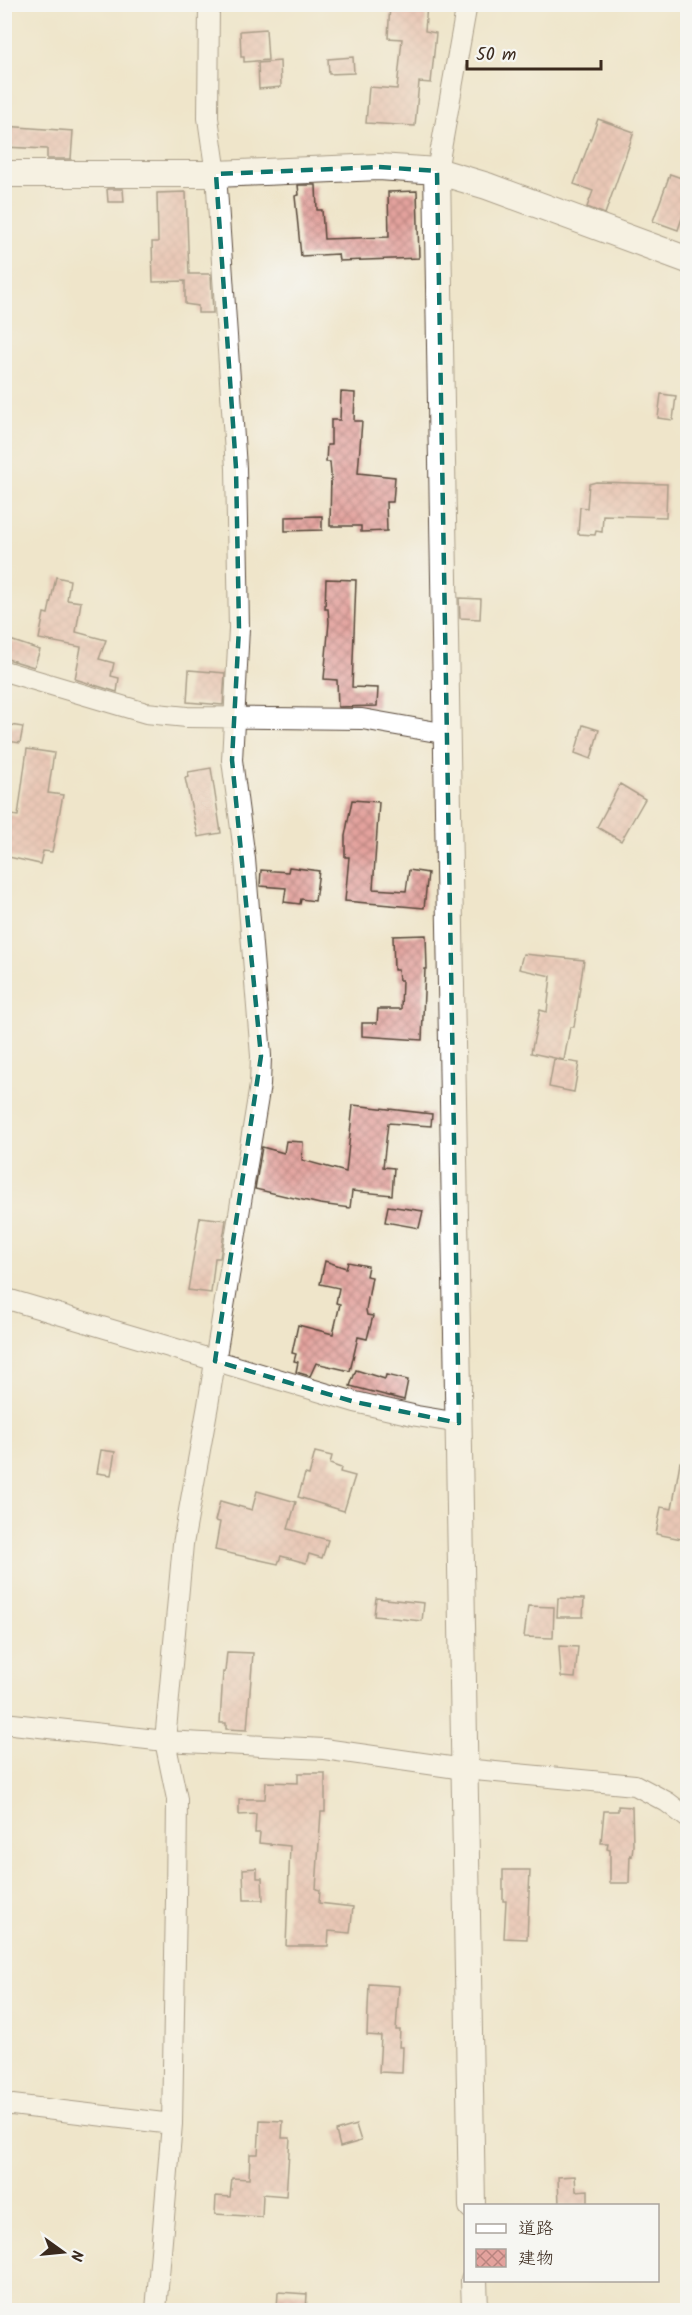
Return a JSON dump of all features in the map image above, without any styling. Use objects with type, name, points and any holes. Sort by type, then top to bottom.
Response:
[{"type":"street","points":[[156,2310],[172,2124],[177,1799],[165,1741],[183,1544],[260,1084],[261,1056],[245,859],[232,760],[238,628],[236,468],[216,174],[208,118],[208,4]]},
{"type":"street","points":[[466,4],[437,171],[472,2204]]},
{"type":"street","points":[[4,174],[216,174],[379,167],[437,171],[487,186],[687,260]]},
{"type":"street","points":[[4,671],[146,713],[233,718],[362,719],[448,734]]},
{"type":"street","points":[[4,1298],[355,1402],[459,1423]]},
{"type":"street","points":[[4,1723],[165,1741],[324,1749],[464,1768],[635,1785],[667,1802],[687,1818]]},
{"type":"street","points":[[4,2104],[172,2124]]},
{"type":"street","points":[[474,2282],[475,2310]]},
{"type":"highlighted area","points":[[379,167],[437,171],[459,1423],[355,1402],[215,1361],[261,1056],[232,760],[239,628],[236,468],[216,174]]},
{"type":"building","points":[[390,4],[427,4],[425,31],[436,33],[431,83],[419,82],[415,126],[366,123],[369,87],[397,89],[402,39],[388,38]]},
{"type":"building","points":[[266,29],[268,60],[244,62],[244,57],[241,57],[240,31]]},
{"type":"building","points":[[353,57],[354,73],[329,74],[328,59]]},
{"type":"building","points":[[280,61],[281,87],[259,89],[258,63]]},
{"type":"building","points":[[598,119],[634,132],[605,214],[587,207],[593,191],[574,184]]},
{"type":"building","points":[[4,126],[73,131],[71,159],[47,159],[47,149],[4,147]]},
{"type":"building","points":[[670,174],[687,180],[687,203],[678,230],[653,221]]},
{"type":"building","points":[[298,185],[316,185],[317,210],[322,210],[324,239],[389,237],[388,192],[417,191],[419,258],[339,261],[338,254],[301,256],[295,196],[299,195]]},
{"type":"building","points":[[107,189],[123,189],[124,202],[108,202]]},
{"type":"building","points":[[186,192],[189,274],[211,274],[213,313],[198,313],[198,306],[185,304],[185,281],[153,282],[152,242],[158,242],[157,193]]},
{"type":"building","points":[[341,392],[355,393],[354,421],[362,421],[358,473],[395,477],[393,502],[386,502],[387,531],[361,532],[361,526],[330,526],[331,474],[330,462],[326,462],[327,445],[331,445],[331,420],[340,420]]},
{"type":"building","points":[[661,394],[676,396],[673,420],[658,418]]},
{"type":"building","points":[[596,482],[667,484],[666,517],[603,515],[602,532],[596,531],[595,535],[578,534],[580,507],[587,508],[589,484]]},
{"type":"building","points":[[322,516],[322,530],[285,531],[285,517]]},
{"type":"building","points":[[56,577],[70,580],[67,600],[81,602],[76,632],[106,640],[99,659],[114,663],[111,676],[119,678],[117,692],[75,679],[81,647],[39,639],[44,613],[48,614]]},
{"type":"building","points":[[326,579],[356,580],[352,687],[378,688],[377,706],[338,707],[337,680],[324,679],[329,622],[328,609],[325,609]]},
{"type":"building","points":[[459,598],[481,599],[480,619],[460,618]]},
{"type":"building","points":[[4,638],[40,650],[34,667],[4,658]]},
{"type":"building","points":[[189,670],[225,673],[223,705],[187,702]]},
{"type":"building","points":[[10,725],[23,727],[20,743],[7,741]]},
{"type":"building","points":[[583,725],[599,730],[591,759],[575,753]]},
{"type":"building","points":[[27,749],[54,753],[48,793],[63,795],[52,852],[43,851],[40,864],[4,856],[4,814],[18,816]]},
{"type":"building","points":[[211,768],[221,833],[198,837],[185,778],[189,777],[188,772]]},
{"type":"building","points":[[620,784],[645,799],[621,841],[597,827]]},
{"type":"building","points":[[352,800],[379,802],[373,889],[406,891],[409,870],[428,873],[424,908],[345,901],[349,857],[345,857],[345,836]]},
{"type":"building","points":[[289,867],[319,871],[315,901],[301,899],[300,904],[284,902],[286,888],[260,886],[261,870],[288,872]]},
{"type":"building","points":[[426,935],[427,969],[425,969],[422,1040],[362,1036],[362,1023],[377,1023],[378,1009],[401,1009],[402,980],[399,980],[398,970],[394,970],[393,936]]},
{"type":"building","points":[[523,954],[584,960],[574,1027],[570,1027],[564,1060],[531,1053],[540,1010],[547,1012],[551,976],[519,969]]},
{"type":"building","points":[[554,1059],[579,1063],[574,1092],[549,1087]]},
{"type":"building","points":[[353,1105],[432,1114],[431,1126],[388,1123],[383,1167],[394,1168],[392,1195],[352,1191],[350,1208],[320,1204],[255,1189],[262,1147],[284,1153],[286,1141],[303,1142],[302,1160],[346,1172]]},
{"type":"building","points":[[388,1206],[423,1211],[419,1228],[385,1222]]},
{"type":"building","points":[[200,1217],[226,1220],[220,1258],[215,1258],[211,1293],[188,1290]]},
{"type":"building","points":[[325,1261],[346,1268],[348,1262],[368,1266],[366,1276],[372,1277],[366,1310],[367,1315],[373,1316],[367,1339],[358,1337],[350,1371],[316,1363],[310,1376],[296,1372],[298,1362],[294,1361],[296,1354],[292,1353],[298,1325],[333,1334],[340,1304],[336,1303],[339,1288],[320,1284]]},
{"type":"building","points":[[356,1370],[385,1379],[386,1375],[408,1380],[404,1400],[350,1386]]},
{"type":"building","points":[[101,1450],[115,1452],[111,1475],[97,1473]]},
{"type":"building","points":[[315,1452],[332,1456],[330,1464],[341,1468],[340,1472],[355,1476],[344,1511],[298,1497],[305,1474],[309,1475]]},
{"type":"building","points":[[680,1462],[687,1463],[687,1540],[656,1534],[661,1507],[672,1509]]},
{"type":"building","points":[[257,1491],[296,1502],[288,1529],[328,1540],[322,1558],[309,1554],[306,1563],[281,1556],[278,1564],[215,1550],[220,1522],[215,1521],[220,1501],[252,1510]]},
{"type":"building","points":[[376,1598],[424,1603],[422,1621],[374,1616]]},
{"type":"building","points":[[558,1598],[584,1599],[583,1617],[557,1617]]},
{"type":"building","points":[[528,1606],[554,1607],[553,1638],[524,1637]]},
{"type":"building","points":[[559,1646],[578,1647],[575,1678],[561,1677]]},
{"type":"building","points":[[227,1652],[253,1653],[247,1730],[226,1729],[226,1723],[220,1723],[223,1672],[225,1672]]},
{"type":"building","points":[[298,1773],[325,1773],[325,1812],[321,1812],[316,1889],[320,1890],[319,1903],[353,1907],[350,1933],[329,1931],[328,1946],[286,1946],[290,1846],[259,1843],[260,1833],[255,1833],[256,1814],[239,1815],[239,1799],[265,1799],[266,1782],[298,1783]]},
{"type":"building","points":[[618,1806],[632,1807],[633,1845],[632,1856],[630,1855],[629,1883],[610,1883],[610,1850],[607,1849],[608,1843],[601,1843],[604,1811],[618,1811]]},
{"type":"building","points":[[257,1868],[257,1878],[262,1878],[263,1900],[244,1900],[243,1869]]},
{"type":"building","points":[[503,1870],[530,1870],[527,1939],[504,1938],[506,1901],[503,1901]]},
{"type":"building","points":[[369,1984],[399,1986],[396,2030],[400,2030],[399,2047],[403,2047],[402,2073],[379,2072],[381,2036],[367,2035]]},
{"type":"building","points":[[260,2120],[283,2121],[282,2138],[290,2138],[286,2196],[263,2194],[262,2217],[215,2214],[216,2196],[230,2197],[232,2178],[249,2179],[250,2154],[258,2154]]},
{"type":"building","points":[[356,2125],[361,2141],[340,2147],[336,2131]]},
{"type":"building","points":[[575,2176],[576,2191],[588,2190],[588,2204],[559,2204],[558,2177]]},
{"type":"building","points":[[278,2292],[307,2294],[306,2310],[277,2310]]}]
